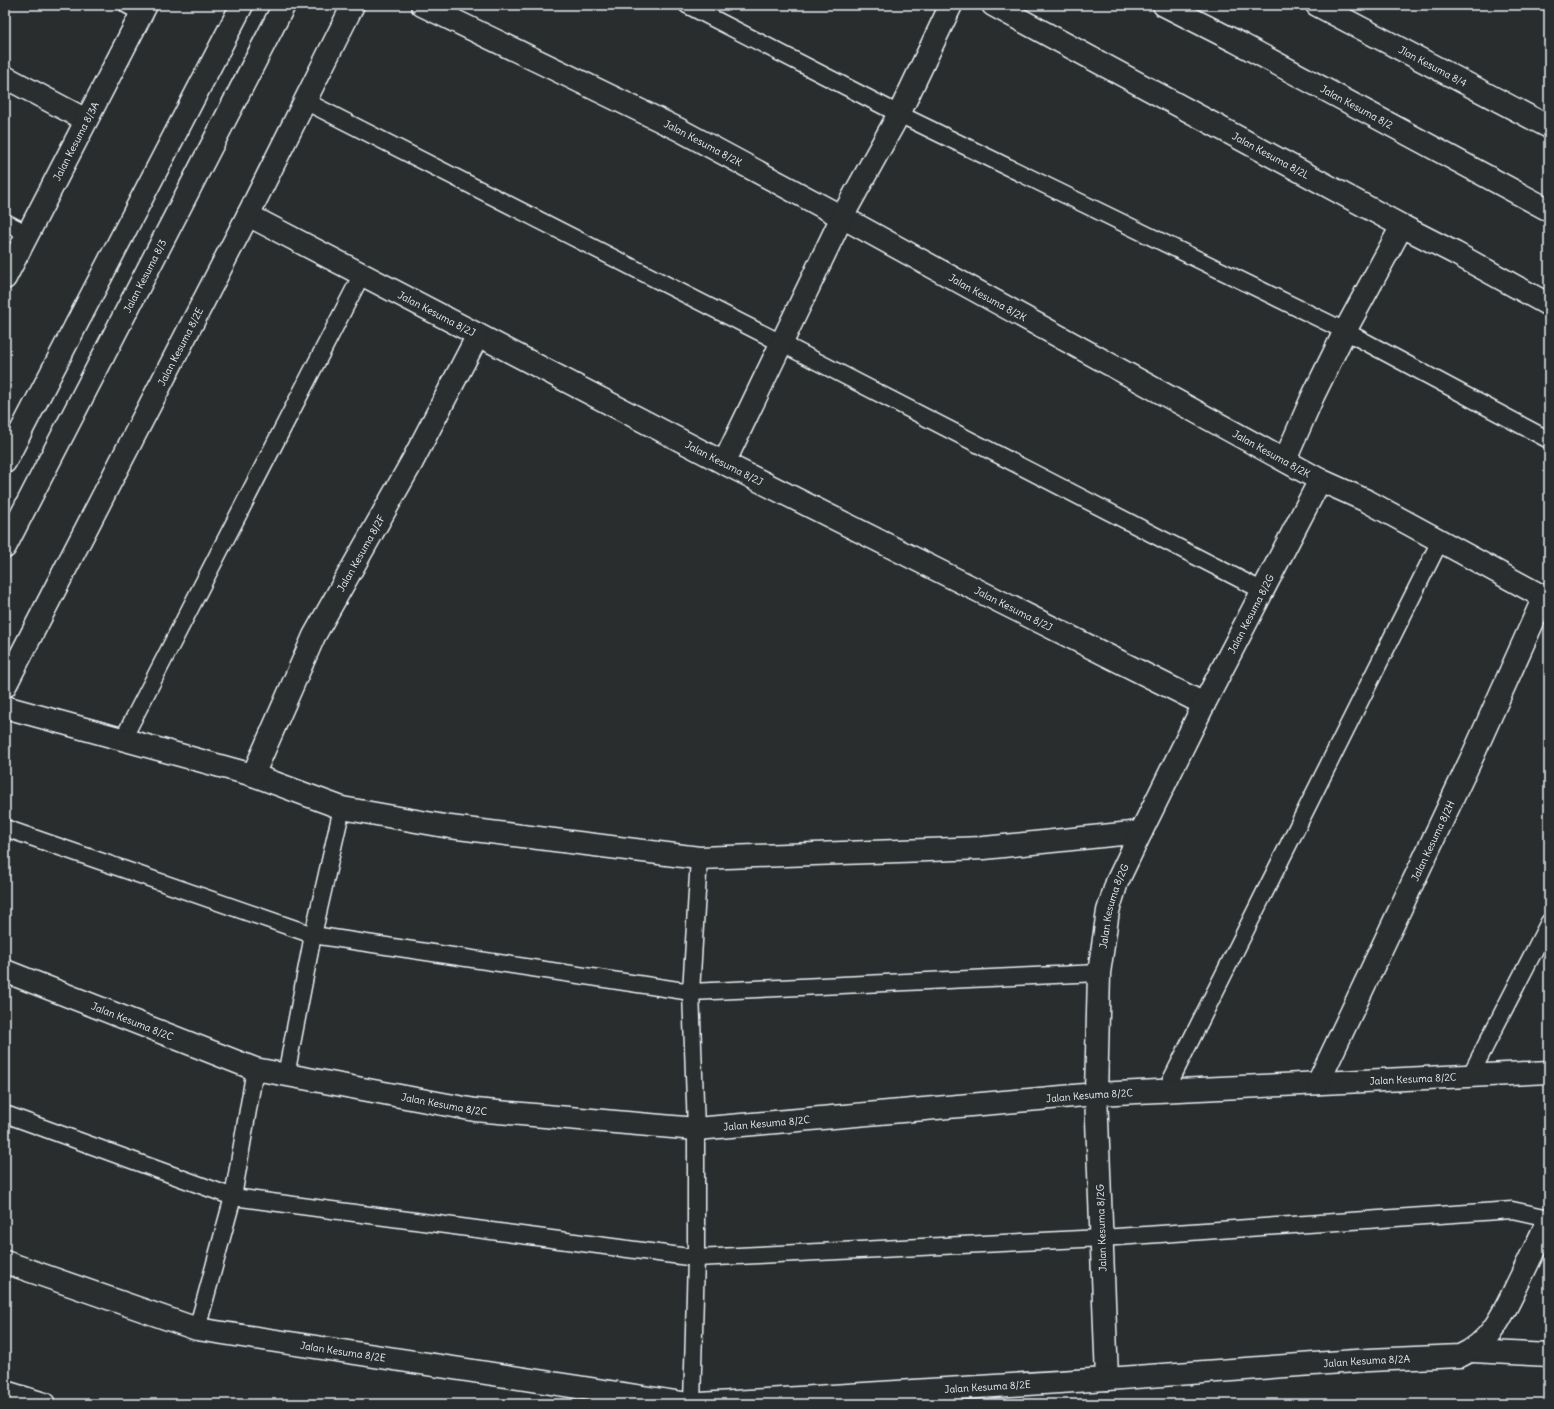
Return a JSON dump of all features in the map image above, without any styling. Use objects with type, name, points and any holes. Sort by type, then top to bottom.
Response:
[{"type":"street","points":[[5,462],[242,5]]},
{"type":"street","name":"Jalan Kesuma 8/3","points":[[5,547],[284,5]]},
{"type":"street","name":"Jalan Kesuma 8/2E","points":[[5,686],[248,215],[353,5]]},
{"type":"street","name":"Jalan Kesuma 8/2K","points":[[422,5],[678,129],[842,217],[1320,480],[1367,501],[1546,599]]},
{"type":"street","points":[[724,463],[842,217],[899,114],[951,5]]},
{"type":"street","name":"Jalan Kesuma 8/2L","points":[[993,5],[1549,305]]},
{"type":"street","name":"Jalan Kesuma 8/2","points":[[1164,5],[1549,210]]},
{"type":"street","name":"Jalan Kesuma 8/3A","points":[[5,278],[86,120],[138,8]]},
{"type":"street","name":"Jlan Kesuma 8/4","points":[[1331,8],[1549,127]]},
{"type":"street","points":[[5,77],[86,120]]},
{"type":"street","name":"Jalan Kesuma 8/2J","points":[[248,215],[724,463],[1204,704]]},
{"type":"street","points":[[1285,460],[1345,331],[1402,226]]},
{"type":"street","name":"Jalan Kesuma 8/2F","points":[[253,775],[314,636],[412,462],[478,335]]},
{"type":"street","name":"Jalan Kesuma 8/2G","points":[[1107,1379],[1096,1094],[1099,974],[1108,911],[1117,882],[1141,832],[1204,704],[1320,480]]},
{"type":"street","name":"Jalan Kesuma 8/2H","points":[[1318,1083],[1546,599]]},
{"type":"street","points":[[5,707],[253,775],[342,808],[450,827],[699,858],[984,848],[1141,832]]},
{"type":"street","name":"Jalan Kesuma 8/2C","points":[[5,971],[256,1069],[475,1110],[696,1130],[1096,1094],[1549,1072]]},
{"type":"street","name":"Jalan Kesuma 8/2A","points":[[1107,1379],[1361,1361],[1460,1356],[1472,1351],[1484,1341],[1499,1322],[1549,1218]]},
{"type":"street","name":"Jalan Kesuma 8/2E","points":[[5,1262],[198,1329],[691,1404]]},
{"type":"street","points":[[1472,1351],[1549,1355]]},
{"type":"street","name":"Jalan Kesuma 8/2E","points":[[700,1404],[1107,1379]]},
{"type":"street","points":[[5,1392],[44,1404]]},
{"type":"lane","points":[[687,5],[899,114],[1345,331],[1549,440]]},
{"type":"lane","points":[[305,102],[781,343],[1263,591]]},
{"type":"lane","points":[[5,222],[28,234]]},
{"type":"lane","points":[[123,739],[362,274]]},
{"type":"lane","points":[[1166,1090],[1440,541]]},
{"type":"lane","points":[[286,1075],[313,935],[342,808]]},
{"type":"lane","points":[[5,828],[313,935],[691,992],[1099,974]]},
{"type":"lane","points":[[691,1404],[696,1258],[696,1130],[691,992],[699,858]]},
{"type":"lane","points":[[1470,1076],[1549,922]]},
{"type":"lane","points":[[198,1329],[233,1197],[256,1069]]},
{"type":"lane","points":[[5,1114],[233,1197],[696,1258],[1102,1238],[1512,1210],[1549,1218]]}]
